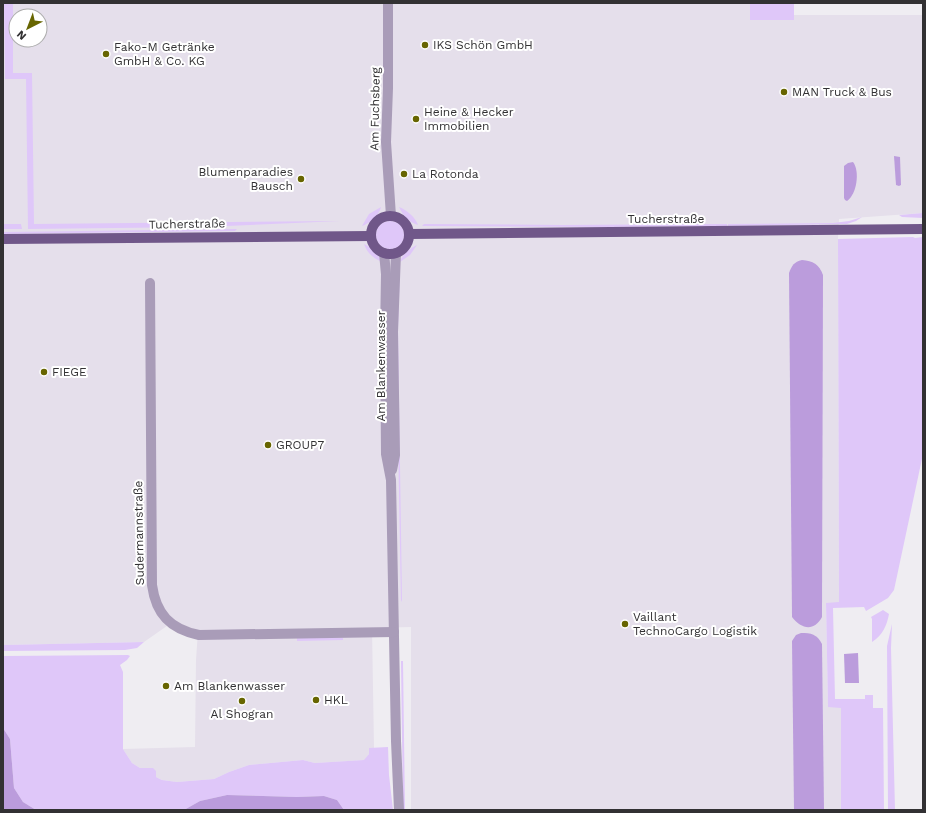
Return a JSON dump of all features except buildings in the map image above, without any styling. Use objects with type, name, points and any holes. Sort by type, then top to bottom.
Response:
[{"type":"main road","points":[[391,216],[403,221],[409,234],[405,246],[396,253],[384,253],[375,246],[371,236],[372,229],[378,220],[391,216]]},
{"type":"main road","name":"Tucherstraße","points":[[409,234],[923,229]]},
{"type":"main road","name":"Tucherstraße","points":[[3,239],[371,236]]},
{"type":"street","name":"Am Fuchsberg","points":[[388,3],[388,88],[386,142],[391,216]]},
{"type":"street","name":"Am Blankenwasser","points":[[384,253],[386,274],[386,454],[391,480],[399,810]]},
{"type":"street","name":"Am Blankenwasser","points":[[391,480],[395,455],[393,332],[396,253]]},
{"type":"street","name":"Sudermannstraße","points":[[150,284],[152,585],[154,597],[163,615],[180,630],[199,635],[394,632]]},
{"type":"shaded area","points":[[3,3],[794,3],[794,15],[923,15],[923,213],[839,219],[839,603],[826,604],[828,707],[841,707],[841,810],[411,810],[411,627],[372,628],[374,748],[369,748],[369,754],[365,760],[315,763],[303,760],[249,765],[214,779],[177,782],[162,780],[156,777],[147,768],[140,768],[132,763],[123,749],[195,747],[196,660],[198,631],[174,621],[144,642],[3,645]]},
{"type":"shaded area","points":[[4,3],[13,3],[13,8],[8,8],[8,48],[13,48],[13,73],[32,73],[34,224],[340,221],[203,227],[28,229],[26,79],[5,79]]},
{"type":"shaded area","points":[[750,3],[794,3],[794,20],[750,20]]},
{"type":"shaded area","points":[[894,156],[900,157],[901,185],[899,186],[896,185]]},
{"type":"shaded area","points":[[853,162],[857,176],[853,193],[847,201],[844,198],[844,166]]},
{"type":"shaded area","points":[[381,207],[374,219],[362,226],[369,214]]},
{"type":"shaded area","points":[[399,207],[410,214],[418,225],[407,218]]},
{"type":"shaded area","points":[[923,213],[923,218],[902,217],[899,215]]},
{"type":"shaded area","points":[[862,217],[847,224],[728,226],[728,224],[833,223],[849,221]]},
{"type":"shaded area","points":[[390,221],[400,225],[404,235],[400,245],[390,249],[380,245],[376,235],[380,225]]},
{"type":"shaded area","points":[[3,224],[21,224],[22,229],[3,229]]},
{"type":"shaded area","points":[[424,224],[727,224],[727,226],[422,226]]},
{"type":"shaded area","points":[[237,229],[235,231],[3,234],[3,232]]},
{"type":"shaded area","points":[[923,237],[923,454],[894,590],[888,598],[866,611],[864,607],[833,608],[835,699],[865,699],[865,695],[873,695],[873,708],[883,708],[884,810],[841,810],[841,708],[828,707],[826,603],[839,602],[838,239]]},
{"type":"shaded area","points":[[364,244],[379,257],[382,262],[371,255]]},
{"type":"shaded area","points":[[417,245],[410,255],[400,262],[407,252]]},
{"type":"shaded area","points":[[802,260],[815,264],[820,268],[823,275],[822,617],[819,622],[811,627],[799,624],[792,617],[789,273],[794,264]]},
{"type":"shaded area","points":[[400,270],[398,329],[401,602],[396,329]]},
{"type":"shaded area","points":[[883,610],[889,614],[887,622],[882,633],[872,642],[871,617]]},
{"type":"shaded area","points":[[892,624],[891,648],[895,810],[888,810],[887,646]]},
{"type":"shaded area","points":[[801,633],[813,635],[818,638],[822,644],[824,810],[794,810],[792,641],[796,635]]},
{"type":"shaded area","points":[[297,638],[343,638],[343,640],[297,641]]},
{"type":"shaded area","points":[[144,642],[137,648],[125,650],[3,651],[3,645]]},
{"type":"shaded area","points":[[858,653],[859,683],[845,683],[844,654]]},
{"type":"shaded area","points":[[3,656],[130,656],[127,660],[120,665],[123,672],[123,749],[132,763],[140,768],[153,768],[156,771],[156,777],[162,780],[177,782],[214,779],[249,765],[303,760],[315,763],[364,760],[369,754],[369,748],[388,747],[389,775],[393,810],[344,810],[337,800],[324,796],[297,797],[227,795],[200,801],[184,810],[36,810],[23,802],[14,788],[10,739],[3,728]]},
{"type":"shaded area","points":[[401,661],[403,661],[405,810],[403,810]]},
{"type":"shaded area","points":[[3,728],[10,739],[14,788],[23,802],[36,810],[3,810]]},
{"type":"shaded area","points":[[227,795],[297,797],[324,796],[337,800],[344,810],[184,810],[200,801]]},
{"type":"place","name":"IKS Schön GmbH","points":[[425,45]]},
{"type":"place","name":"Fako-M Getränke GmbH & Co. KG","points":[[106,54]]},
{"type":"place","name":"MAN Truck & Bus","points":[[784,92]]},
{"type":"place","name":"Heine & Hecker Immobilien","points":[[416,119]]},
{"type":"place","name":"La Rotonda","points":[[404,174]]},
{"type":"place","name":"Blumenparadies Bausch","points":[[301,179]]},
{"type":"place","name":"FIEGE","points":[[44,372]]},
{"type":"place","name":"GROUP7","points":[[268,445]]},
{"type":"place","name":"Vaillant TechnoCargo Logistik","points":[[625,624]]},
{"type":"place","name":"Am Blankenwasser","points":[[166,686]]},
{"type":"place","name":"HKL","points":[[316,700]]},
{"type":"place","name":"Al Shogran","points":[[242,701]]}]
